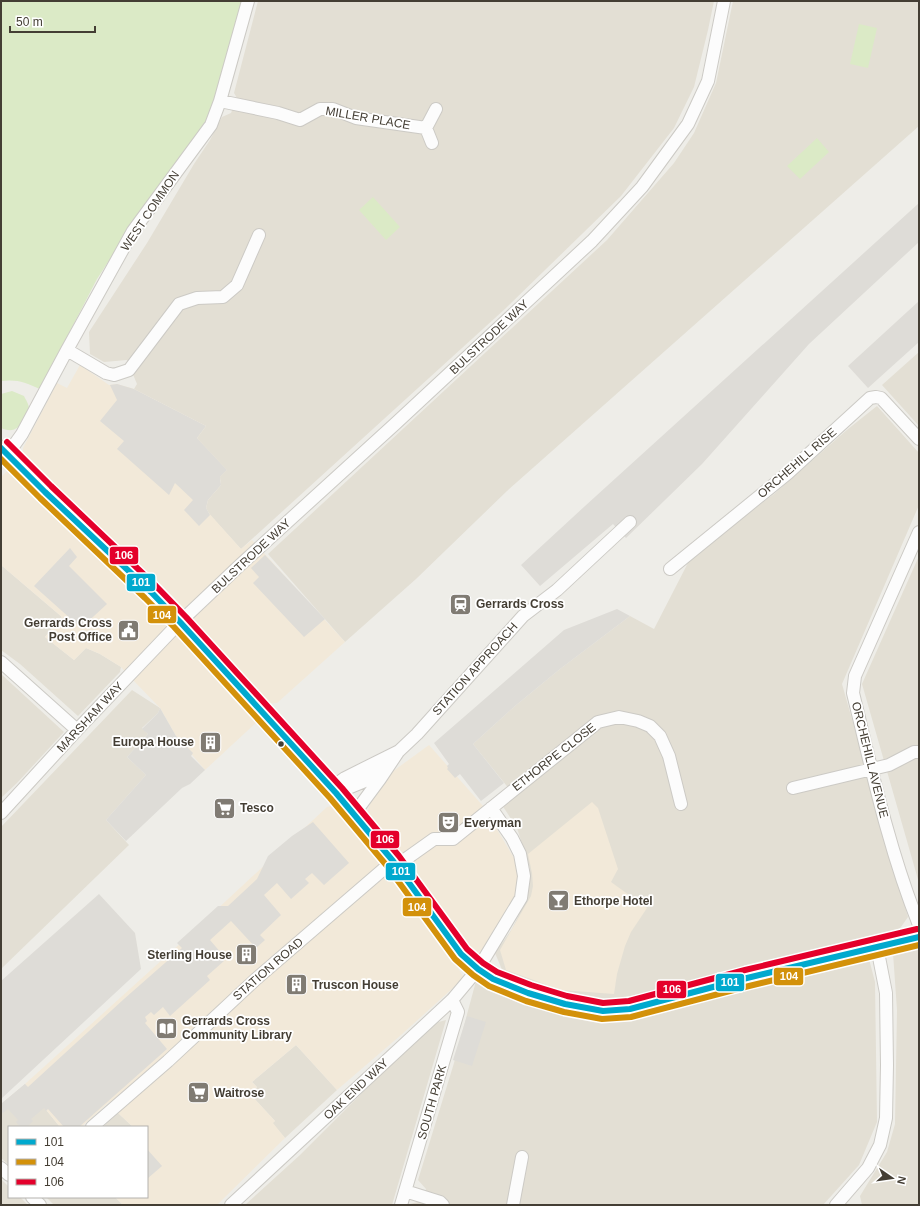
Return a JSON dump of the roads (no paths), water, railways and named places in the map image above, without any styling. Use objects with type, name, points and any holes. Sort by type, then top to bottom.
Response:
[{"type":"main road","points":[[4,451],[44,492],[180,622],[355,816],[394,863],[461,954],[478,969],[493,979],[528,993],[565,1004],[603,1011],[630,1009],[747,978],[919,937]]},
{"type":"street","name":"WEST COMMON","points":[[4,451],[22,434],[133,231],[211,125],[220,101],[248,1]]},
{"type":"street","name":"BULSTRODE WAY","points":[[180,622],[592,241],[642,187],[688,124],[708,81],[724,1]]},
{"type":"street","name":"MILLER PLACE","points":[[220,101],[278,113],[300,120],[320,109],[333,109],[356,118],[426,128]]},
{"type":"street","name":"MILLER PLACE","points":[[432,143],[426,128],[436,109]]},
{"type":"street","points":[[67,350],[114,375],[129,370],[179,304],[197,298],[223,297],[237,285],[259,235]]},
{"type":"street","name":"ORCHEHILL RISE","points":[[670,569],[788,473],[870,398],[881,398],[919,439]]},
{"type":"street","name":"STATION APPROACH","points":[[399,751],[417,734],[522,616],[557,590],[630,522]]},
{"type":"street","name":"ORCHEHILL AVENUE","points":[[919,532],[855,676],[853,692],[891,846],[905,890],[919,925]]},
{"type":"street","name":"MARSHAM WAY","points":[[1,813],[77,730],[180,622]]},
{"type":"street","points":[[1,662],[77,730]]},
{"type":"street","name":"ETHORPE CLOSE","points":[[394,863],[434,839],[453,839],[598,722],[619,717],[638,721],[650,726],[660,736],[669,756],[681,804]]},
{"type":"street","points":[[333,791],[370,778],[399,751]]},
{"type":"street","points":[[355,816],[360,806],[399,751]]},
{"type":"street","points":[[794,788],[889,765],[914,752],[919,752]]},
{"type":"street","name":"OAK END WAY","points":[[231,1205],[452,1000],[478,969],[521,898],[524,876],[520,854],[512,838],[492,808]]},
{"type":"street","name":"STATION ROAD","points":[[93,1126],[168,1061],[256,979],[394,863]]},
{"type":"street","points":[[838,1204],[868,1168],[880,1145],[886,1118],[886,993],[877,947]]},
{"type":"street","name":"SOUTH PARK","points":[[401,1205],[458,1012],[452,1000]]},
{"type":"street","points":[[513,1205],[522,1157]]},
{"type":"street","points":[[406,1192],[440,1202],[444,1205]]},
{"type":"place","name":"Gerrards Cross","points":[[461,604]]},
{"type":"place","name":"Gerrards Cross Post Office","points":[[128,630]]},
{"type":"place","name":"Europa House","points":[[210,742]]},
{"type":"place","name":"Tesco","points":[[225,808]]},
{"type":"place","name":"Everyman","points":[[449,823]]},
{"type":"place","name":"Ethorpe Hotel","points":[[559,901]]},
{"type":"place","name":"Sterling House","points":[[247,955]]},
{"type":"place","name":"Truscon House","points":[[296,985]]},
{"type":"place","name":"Gerrards Cross Community Library","points":[[166,1028]]},
{"type":"place","name":"Waitrose","points":[[199,1093]]}]
